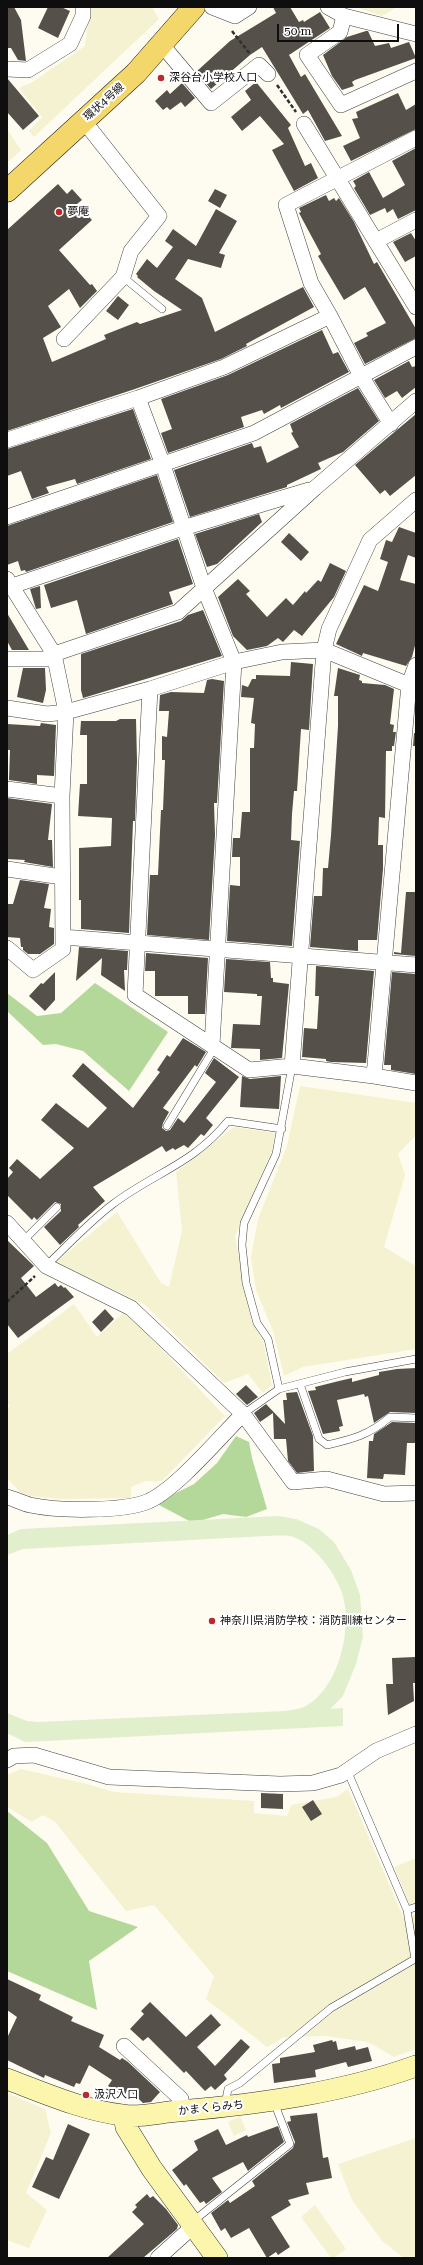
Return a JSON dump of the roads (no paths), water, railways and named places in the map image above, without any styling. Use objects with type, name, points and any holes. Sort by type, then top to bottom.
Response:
[{"type":"main road","name":"環状4号線","points":[[7,191],[136,73],[194,7]]},
{"type":"main road","name":"かまくらみち","points":[[7,2079],[93,2109],[124,2115],[225,2107],[273,2100],[359,2083],[416,2066]]},
{"type":"main road","points":[[124,2115],[126,2127],[152,2169],[217,2258]]},
{"type":"street","points":[[7,69],[28,70],[70,44],[82,16],[83,7]]},
{"type":"street","points":[[212,7],[236,16],[249,7]]},
{"type":"street","points":[[328,7],[344,16],[416,34]]},
{"type":"street","points":[[344,16],[340,32],[307,55],[341,105],[416,71]]},
{"type":"street","points":[[162,45],[211,103],[263,69]]},
{"type":"street","points":[[64,339],[123,277],[131,251],[159,216],[83,120]]},
{"type":"street","points":[[304,124],[336,179],[415,305]]},
{"type":"street","points":[[391,424],[361,376],[311,283],[286,205],[416,138]]},
{"type":"street","points":[[376,241],[416,220]]},
{"type":"street","points":[[7,440],[138,398],[224,367],[330,316]]},
{"type":"street","points":[[7,517],[254,434],[416,347]]},
{"type":"street","points":[[138,398],[204,588],[234,662],[217,950],[214,1046]]},
{"type":"street","points":[[7,659],[54,656],[178,612],[314,488],[416,402]]},
{"type":"street","points":[[7,948],[33,970],[63,950],[62,796],[66,712],[54,656],[9,583],[314,488]]},
{"type":"street","points":[[292,1066],[324,650],[329,629],[370,540],[416,500]]},
{"type":"street","points":[[7,708],[47,714],[66,712],[150,689],[234,662],[282,652],[324,650],[413,686]]},
{"type":"street","points":[[374,1076],[384,962],[416,666]]},
{"type":"street","points":[[150,689],[135,995],[249,1070],[292,1066],[374,1076],[416,1083]]},
{"type":"street","points":[[7,789],[62,796]]},
{"type":"street","points":[[7,868],[62,877]]},
{"type":"street","points":[[63,937],[416,965]]},
{"type":"street","points":[[7,1223],[46,1266],[131,1308],[243,1414],[293,1482],[327,1479],[384,1494],[416,1493]]},
{"type":"street","points":[[7,1497],[30,1505],[74,1509],[109,1508],[148,1501],[170,1487],[243,1414]]},
{"type":"street","points":[[7,1760],[14,1756],[34,1755],[109,1776],[280,1784],[314,1783],[341,1775],[376,1751],[416,1734]]},
{"type":"street","points":[[124,2046],[181,2099],[182,2111]]},
{"type":"street","points":[[158,2258],[189,2230],[192,2222]]},
{"type":"lane","points":[[123,277],[162,310]]},
{"type":"lane","points":[[167,1126],[214,1046]]},
{"type":"lane","points":[[278,1389],[268,1339],[258,1323],[246,1283],[242,1245],[244,1223],[276,1154],[282,1128],[292,1066]]},
{"type":"lane","points":[[46,1266],[112,1204],[189,1158],[213,1139],[228,1121],[282,1128]]},
{"type":"lane","points":[[23,1240],[57,1207]]},
{"type":"lane","points":[[243,1414],[278,1389],[345,1372],[416,1359]]},
{"type":"lane","points":[[300,1384],[319,1439],[327,1445],[355,1438],[376,1430],[390,1417],[416,1418]]},
{"type":"lane","points":[[225,2107],[228,2089],[240,2084],[331,2008],[415,1959],[407,1910],[347,1770]]},
{"type":"lane","points":[[407,1910],[416,1907]]},
{"type":"lane","points":[[192,2222],[290,2144],[273,2100]]},
{"type":"place","name":"深谷台小学校入口","points":[[161,78]]},
{"type":"place","name":"夢庵","points":[[59,212]]},
{"type":"place","name":"神奈川県消防学校：消防訓練センター","points":[[212,1621]]},
{"type":"place","name":"汲沢入口","points":[[86,2095]]}]
